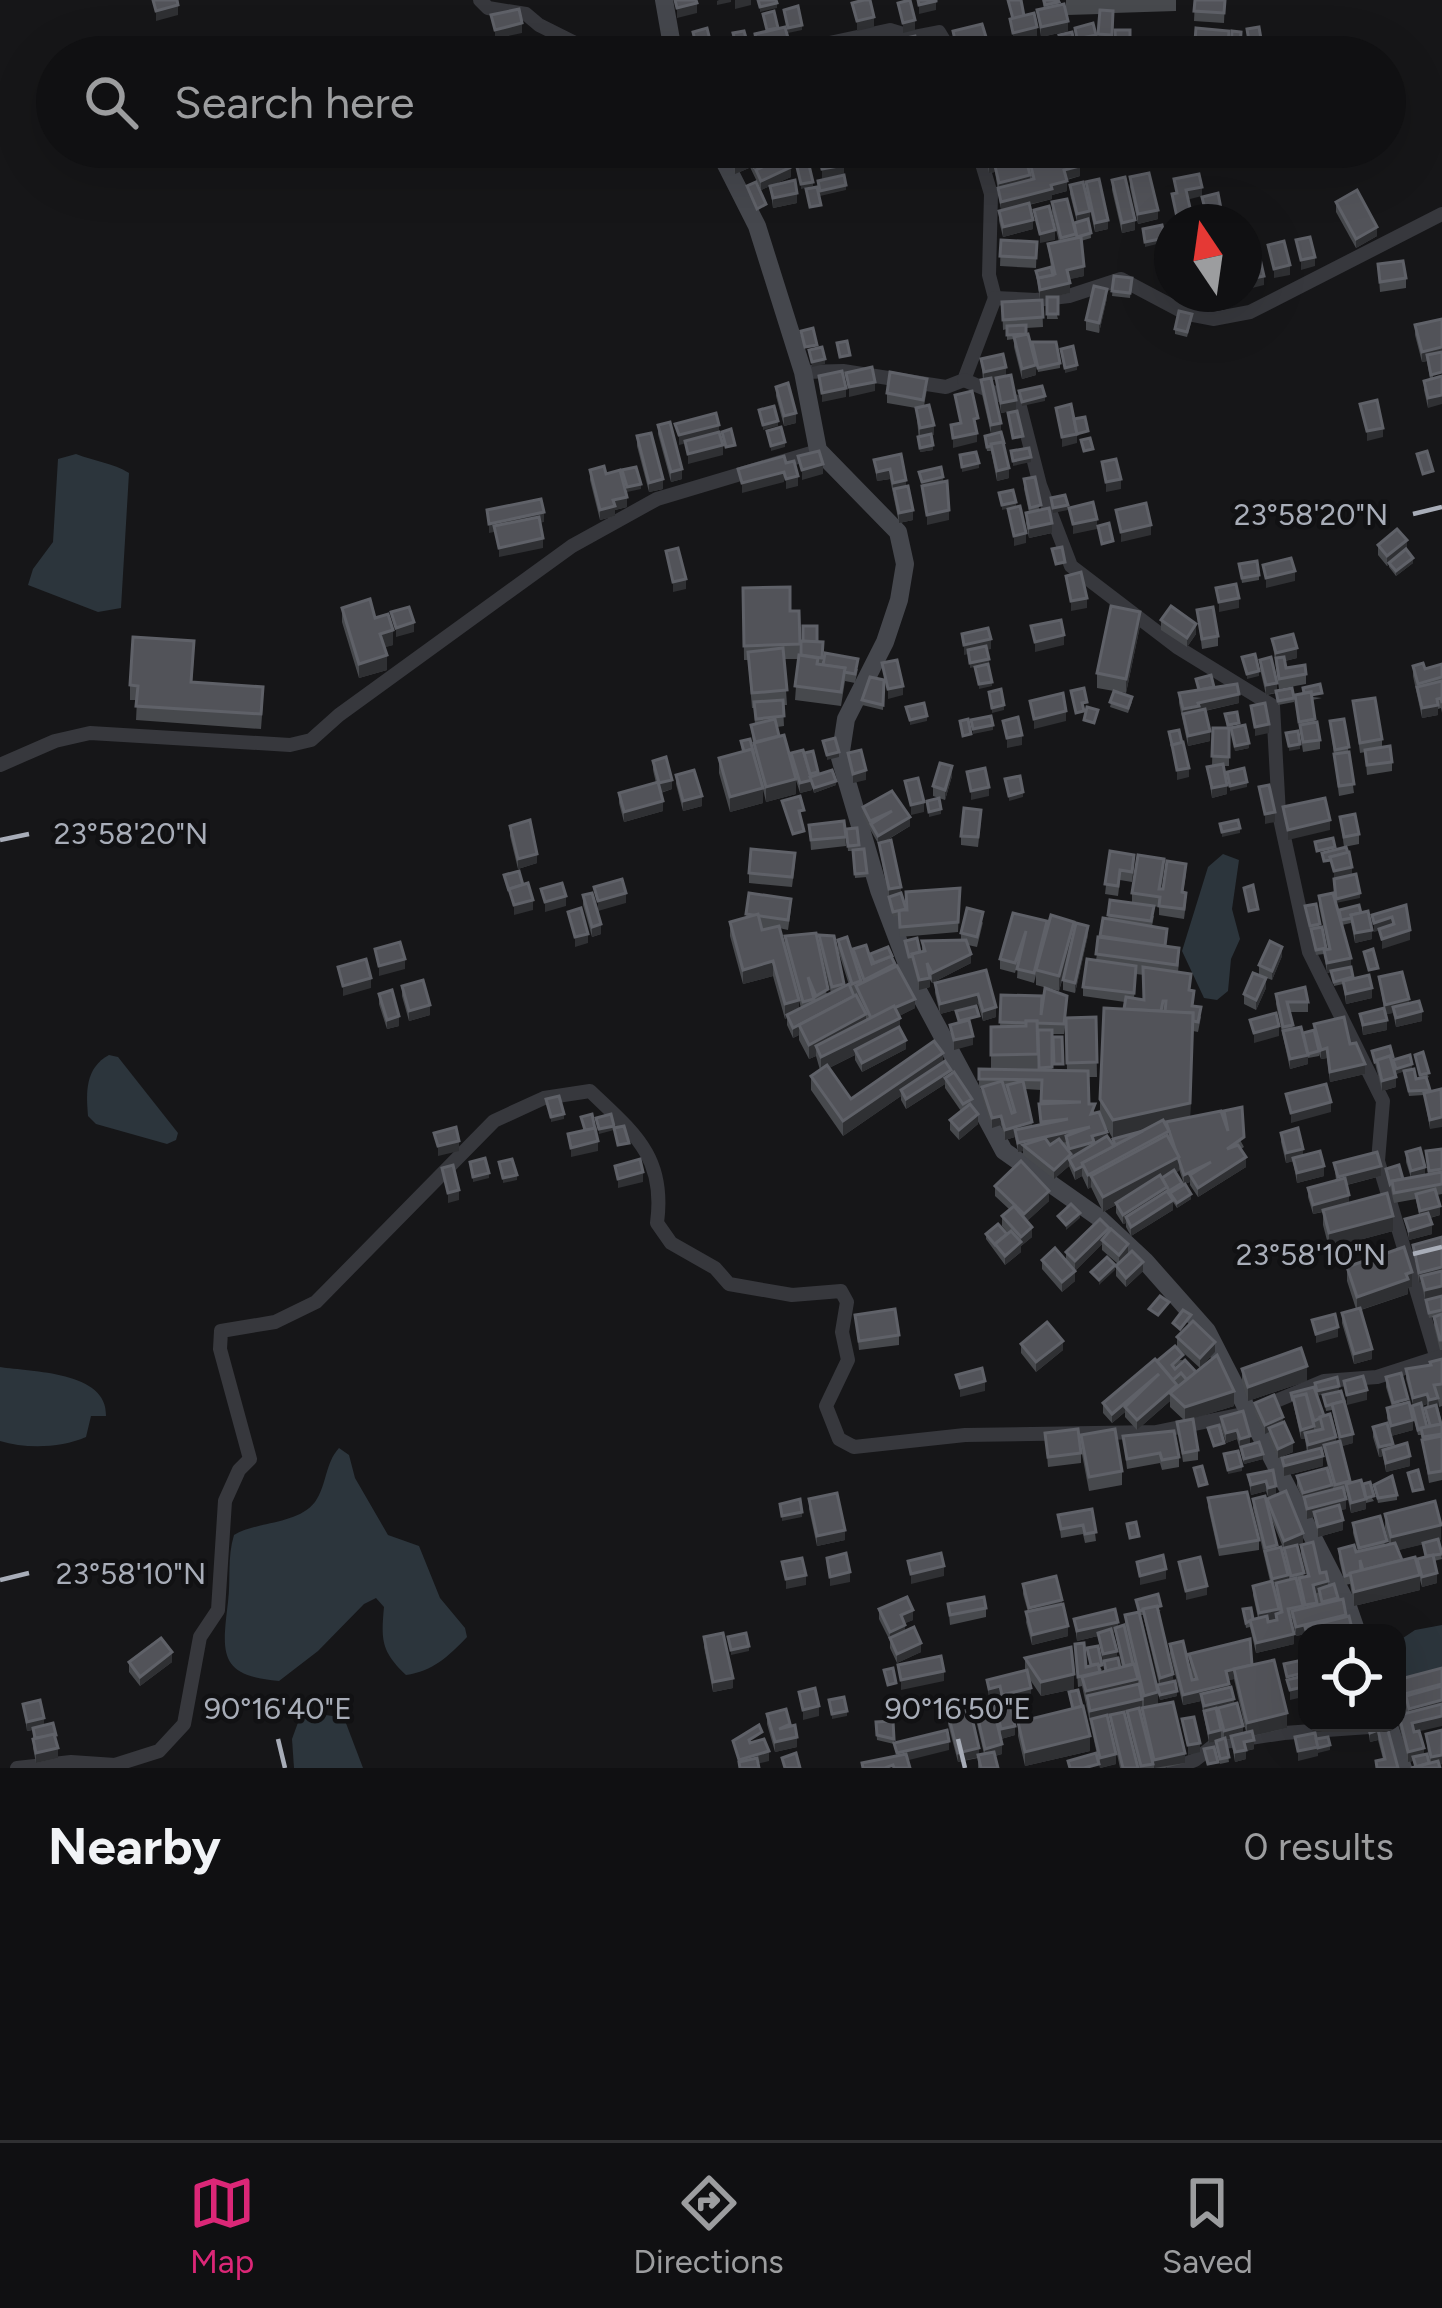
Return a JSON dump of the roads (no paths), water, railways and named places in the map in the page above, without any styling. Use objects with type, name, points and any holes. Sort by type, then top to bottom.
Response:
[{"type":"street","points":[[480,0],[488,8],[526,14],[560,36]]},
{"type":"street","points":[[664,0],[670,36]]},
{"type":"street","points":[[862,36],[890,30],[907,36]]},
{"type":"street","points":[[728,168],[757,226],[803,372],[818,450],[898,532],[905,564],[885,642],[846,718],[840,758],[879,890],[915,985],[1004,1151],[1098,1217],[1207,1331],[1355,1624]]},
{"type":"street","points":[[964,380],[994,298],[989,275],[991,194],[983,168]]},
{"type":"street","points":[[994,298],[1069,296],[1121,279],[1187,314],[1213,319],[1250,312],[1442,214]]},
{"type":"street","points":[[17,1768],[71,1762],[116,1765],[160,1751],[184,1724],[200,1637],[218,1610],[225,1501],[250,1459],[220,1349],[221,1331],[275,1322],[316,1302],[494,1120],[544,1098],[590,1091],[645,1142],[657,1174],[657,1223],[671,1243],[715,1268],[728,1284],[792,1295],[841,1291],[847,1302],[842,1332],[848,1360],[826,1406],[838,1439],[854,1447],[965,1435],[1156,1432],[1248,1412],[1324,1381],[1377,1377],[1439,1357],[1378,1161],[1383,1101],[1310,952],[1279,814],[1273,706],[1178,647],[1071,566],[1040,485],[1019,403],[964,380],[946,387],[843,371],[803,372]]},
{"type":"street","points":[[0,765],[55,741],[90,734],[290,745],[310,740],[572,547],[657,499],[818,450]]},
{"type":"street","points":[[1174,1768],[1195,1760],[1216,1743],[1316,1732]]},
{"type":"street","points":[[1392,1732],[1403,1768]]}]
